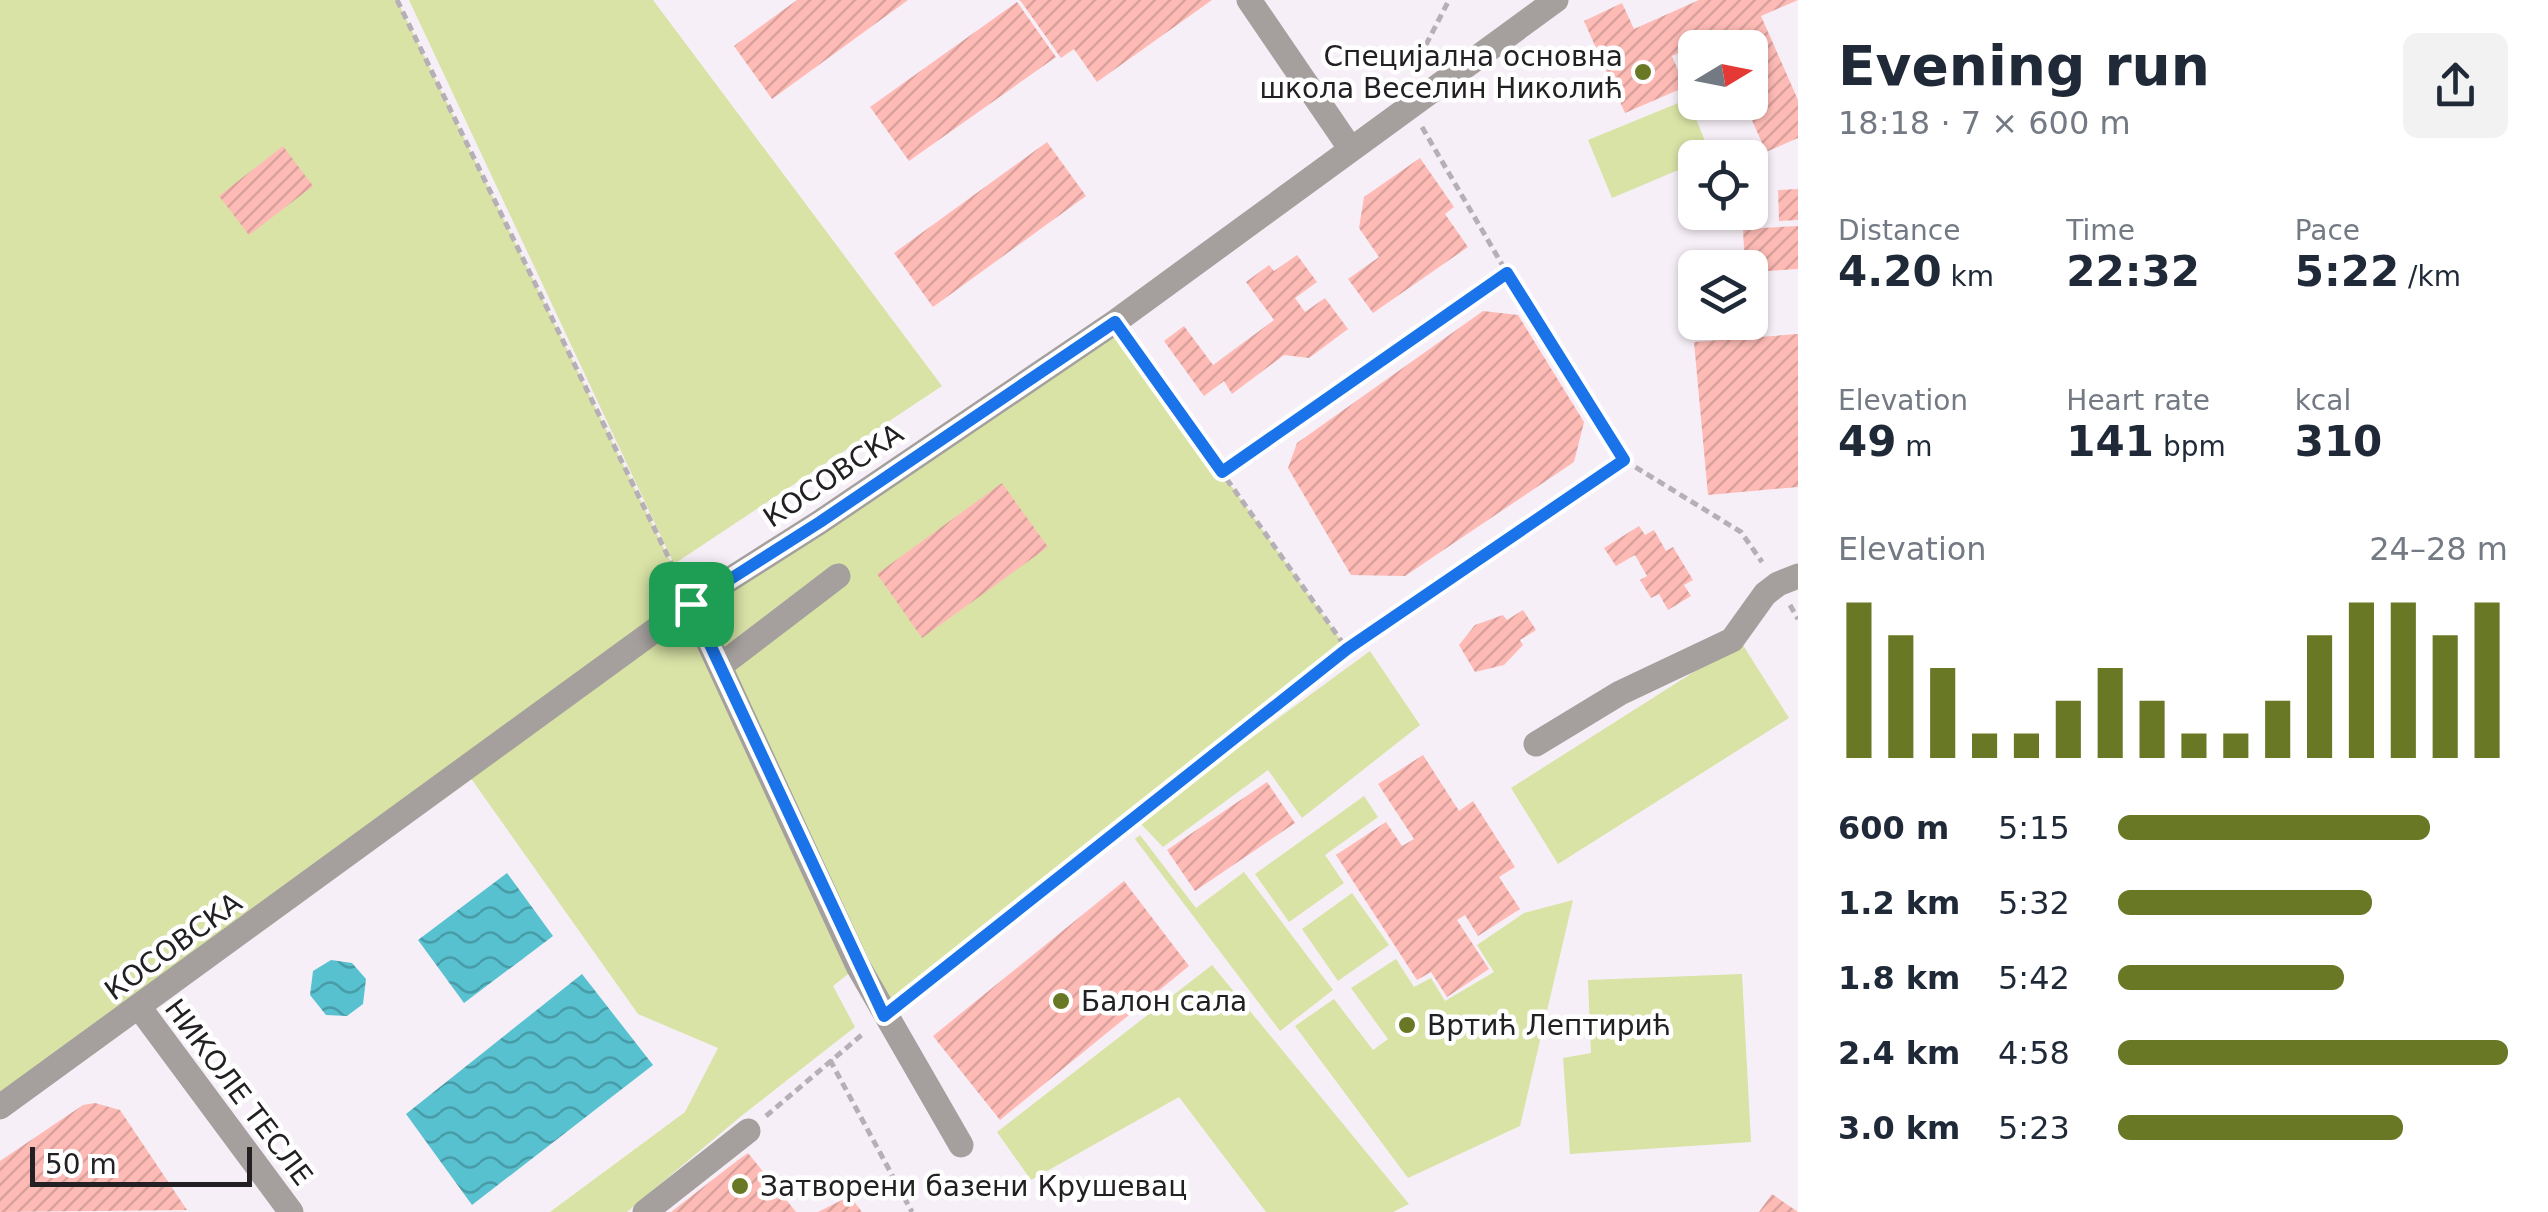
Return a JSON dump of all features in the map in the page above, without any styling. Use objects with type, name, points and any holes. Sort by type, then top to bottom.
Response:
[{"type":"street","points":[[1248,0],[1350,148]]},
{"type":"street","name":"КОСОВСКА","points":[[0,1108],[691,604],[820,522],[1115,322],[1556,0]]},
{"type":"street","points":[[720,666],[838,576]]},
{"type":"street","points":[[1536,744],[1620,694],[1732,640],[1765,594],[1788,580]]},
{"type":"street","points":[[691,604],[884,1016],[960,1146]]},
{"type":"street","name":"НИКОЛЕ ТЕСЛЕ","points":[[140,1008],[291,1212]]},
{"type":"street","points":[[646,1212],[748,1131]]},
{"type":"path","points":[[398,0],[691,604]]},
{"type":"path","points":[[1449,0],[1414,68],[1410,84],[1418,120],[1507,273],[1624,460],[1742,532],[1788,580],[1798,619]]},
{"type":"path","points":[[1222,472],[1507,273]]},
{"type":"path","points":[[1115,322],[1347,649]]},
{"type":"path","points":[[748,1131],[884,1016],[1347,649],[1624,460]]},
{"type":"path","points":[[830,1060],[912,1212]]},
{"type":"green space","points":[[0,0],[397,0],[691,604],[1115,322],[1347,649],[884,1017],[857,967],[833,986],[855,1027],[627,1212],[550,1212],[685,1112],[718,1048],[638,1014],[465,770],[0,1107]]},
{"type":"green space","points":[[409,0],[653,0],[942,386],[674,564]]},
{"type":"green space","points":[[1678,103],[1678,120],[1696,120],[1705,140],[1678,140],[1678,170],[1612,198],[1588,140]]},
{"type":"green space","points":[[1741,642],[1789,718],[1558,864],[1511,788]]},
{"type":"green space","points":[[1370,651],[1420,725],[1302,818],[1268,770],[1163,847],[1138,821]]},
{"type":"green space","points":[[1364,796],[1378,817],[1325,855],[1344,883],[1289,922],[1255,874]]},
{"type":"green space","points":[[1140,835],[1196,908],[1244,872],[1333,990],[1280,1031],[1135,839]]},
{"type":"green space","points":[[1352,893],[1389,945],[1338,981],[1302,929]]},
{"type":"green space","points":[[1573,900],[1520,1126],[1408,1178],[1295,1026],[1334,999],[1373,1050],[1388,1039],[1351,988],[1396,959],[1414,987],[1431,978],[1445,1001],[1494,972],[1477,945],[1524,913]]},
{"type":"green space","points":[[1212,965],[1409,1204],[1393,1212],[1266,1212],[1179,1097],[1031,1180],[997,1132]]},
{"type":"green space","points":[[1742,974],[1751,1142],[1570,1154],[1563,1058],[1591,1053],[1588,980]]},
{"type":"water","points":[[507,873],[553,936],[464,1003],[418,940]]},
{"type":"water","points":[[331,960],[352,963],[366,979],[363,1004],[347,1016],[326,1015],[310,995],[313,971]]},
{"type":"water","points":[[582,974],[653,1065],[472,1205],[406,1114]]},
{"type":"building","points":[[797,0],[908,0],[772,99],[734,46]]},
{"type":"building","points":[[1020,0],[1212,0],[1097,82],[1074,49],[1061,58]]},
{"type":"building","name":"Специјална основна школа Веселин Николић","points":[[1699,0],[1798,0],[1761,16],[1767,30],[1678,30],[1678,53],[1672,56],[1678,70],[1678,90],[1625,113],[1584,21],[1622,3],[1634,29]]},
{"type":"building","points":[[1017,2],[1056,57],[909,161],[870,107]]},
{"type":"building","name":"Специјална основна школа Веселин Николић","points":[[1768,32],[1798,100],[1798,138],[1768,151],[1768,140],[1761,140],[1752,120],[1768,120]]},
{"type":"building","points":[[1047,142],[1086,196],[933,307],[894,253]]},
{"type":"building","points":[[283,146],[313,186],[249,235],[219,196]]},
{"type":"building","points":[[1420,158],[1454,207],[1445,214],[1468,247],[1373,313],[1348,279],[1379,257],[1359,228],[1364,197]]},
{"type":"building","points":[[1798,189],[1798,220],[1779,221],[1778,190]]},
{"type":"building","points":[[1798,226],[1798,269],[1768,271],[1768,250],[1744,250],[1743,230]]},
{"type":"building","points":[[1297,255],[1317,282],[1295,298],[1305,312],[1325,298],[1348,329],[1309,358],[1284,355],[1232,394],[1224,381],[1204,396],[1164,341],[1184,326],[1213,365],[1274,320],[1246,282],[1269,265],[1274,271]]},
{"type":"building","points":[[1483,311],[1518,315],[1584,422],[1574,462],[1405,576],[1351,575],[1288,468],[1297,443]]},
{"type":"building","points":[[1798,334],[1798,487],[1708,495],[1694,342],[1768,340],[1768,336]]},
{"type":"building","points":[[1002,483],[1048,547],[922,638],[877,574]]},
{"type":"building","points":[[1639,526],[1645,535],[1654,530],[1666,551],[1673,547],[1693,580],[1684,585],[1691,596],[1668,610],[1659,594],[1651,598],[1640,580],[1647,576],[1635,555],[1616,566],[1604,548]]},
{"type":"building","points":[[1523,610],[1536,630],[1520,640],[1523,645],[1504,665],[1475,672],[1459,645],[1475,625],[1503,615],[1507,620]]},
{"type":"building","points":[[1423,755],[1459,811],[1473,801],[1515,867],[1499,877],[1520,909],[1478,936],[1465,915],[1457,920],[1489,969],[1447,997],[1431,972],[1417,980],[1336,855],[1386,822],[1402,846],[1414,839],[1378,784]]},
{"type":"building","points":[[1267,782],[1295,823],[1195,891],[1167,850]]},
{"type":"building","name":"Балон сала","points":[[1124,881],[1189,966],[1000,1120],[933,1036]]},
{"type":"building","points":[[95,1103],[120,1110],[187,1210],[0,1212],[0,1161],[83,1105]]},
{"type":"building","name":"Затворени базени Крушевац","points":[[748,1153],[796,1212],[671,1212],[738,1160]]},
{"type":"building","points":[[1772,1194],[1798,1212],[1759,1212]]},
{"type":"building","name":"Затворени базени Крушевац","points":[[850,1196],[862,1212],[818,1212]]},
{"type":"place","name":"Специјална основна школа Веселин Николић","points":[[1643,72]]},
{"type":"place","name":"Балон сала","points":[[1061,1001]]},
{"type":"place","name":"Вртић Лептирић","points":[[1407,1025]]},
{"type":"place","name":"Затворени базени Крушевац","points":[[740,1186]]},
{"type":"route","points":[[1507,273],[1624,460],[1347,649],[884,1016],[691,604],[820,522],[1115,322],[1222,472],[1507,273]]}]
